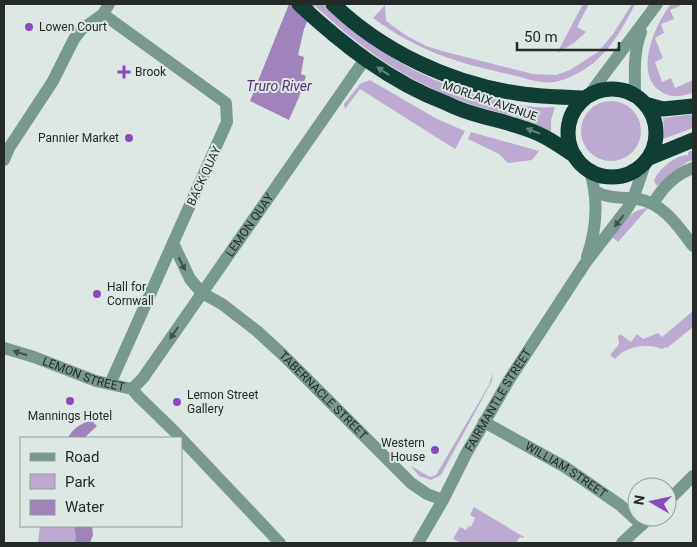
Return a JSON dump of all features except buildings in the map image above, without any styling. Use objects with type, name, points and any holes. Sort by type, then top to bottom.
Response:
[{"type":"highway","name":"MORLAIX AVENUE","points":[[299,4],[365,59],[402,82],[444,103],[540,134],[575,156]]},
{"type":"highway","name":"MORLAIX AVENUE","points":[[333,4],[369,34],[396,51],[469,83],[515,93],[587,97]]},
{"type":"highway","points":[[693,106],[663,109],[617,90],[606,90],[587,97],[578,106],[569,125],[569,141],[581,165],[602,176],[616,177],[629,174],[647,160],[693,140]]},
{"type":"highway","points":[[640,100],[653,119],[656,135],[654,146],[647,160]]},
{"type":"street","points":[[587,97],[657,4]]},
{"type":"street","points":[[4,160],[9,148],[53,81],[73,41],[81,30],[106,9]]},
{"type":"street","name":"BACK QUAY","points":[[106,9],[226,103],[228,119],[110,384]]},
{"type":"street","points":[[640,100],[635,57],[644,23]]},
{"type":"street","name":"LEMON QUAY","points":[[132,389],[143,378],[365,59]]},
{"type":"street","name":"FAIRMANTLE STREET","points":[[418,543],[509,380],[586,262],[627,210],[647,160]]},
{"type":"street","points":[[653,204],[663,188],[693,168]]},
{"type":"street","name":"FAIRMANTLE STREET","points":[[586,262],[596,212],[595,191],[590,171]]},
{"type":"street","points":[[595,191],[608,196],[653,204],[665,212],[693,246]]},
{"type":"street","points":[[173,243],[190,279],[202,293]]},
{"type":"street","name":"TABERNACLE STREET","points":[[202,293],[222,304],[257,331],[411,483],[427,494],[443,500]]},
{"type":"street","name":"LEMON STREET","points":[[4,348],[96,380],[132,389],[180,437]]},
{"type":"street","name":"WILLIAM STREET","points":[[484,422],[565,467],[627,509]]},
{"type":"street","name":"LEMON STREET","points":[[182,439],[280,543]]},
{"type":"street","points":[[677,492],[693,476]]},
{"type":"street","points":[[622,543],[639,527]]},
{"type":"green space","points":[[315,4],[323,4],[362,37],[402,64],[423,75],[494,99],[532,107],[555,107],[551,120],[551,132],[519,118],[464,102],[422,84],[366,49],[331,21]]},
{"type":"green space","points":[[583,4],[589,4],[577,27],[586,32],[574,43],[557,53]]},
{"type":"green space","points":[[632,4],[635,4],[619,34],[597,60],[569,77],[560,81],[548,82],[474,66],[439,55],[407,40],[373,18],[385,5],[386,21],[407,36],[426,46],[533,74],[556,75],[570,70],[598,52],[613,34]]},
{"type":"green space","points":[[671,4],[679,4],[680,6],[670,10],[674,19],[661,24],[664,33],[655,38],[663,58],[655,62],[662,82],[671,78],[675,88],[693,80],[693,93],[679,96],[667,95],[656,88],[650,79],[648,69],[650,45],[654,33]]},
{"type":"green space","points":[[370,80],[437,119],[465,131],[455,149],[360,89],[345,109],[344,104],[360,84]]},
{"type":"green space","points":[[611,101],[627,106],[632,110],[636,115],[641,131],[636,147],[632,152],[627,156],[611,161],[595,156],[590,152],[586,147],[581,131],[586,115],[590,110],[595,106]]},
{"type":"green space","points":[[693,114],[693,128],[663,139],[663,118]]},
{"type":"green space","points":[[471,132],[539,151],[532,160],[508,163],[499,154],[468,139]]},
{"type":"green space","points":[[693,150],[693,160],[687,162],[657,186],[654,181],[664,167],[679,157],[688,155],[688,152]]},
{"type":"green space","points":[[648,208],[618,242],[612,237],[631,215],[641,209]]},
{"type":"green space","points":[[693,311],[693,327],[667,348],[644,346],[625,351],[615,359],[610,355],[619,344],[618,337],[620,334],[631,342],[637,334],[643,339],[658,333],[662,337]]},
{"type":"green space","points":[[493,372],[492,381],[441,475],[431,480],[419,476],[411,466],[430,477],[436,475],[489,385]]},
{"type":"green space","points":[[474,507],[524,537],[520,537],[516,543],[462,543],[453,539],[460,527],[466,530],[469,526],[471,527],[475,518],[470,515]]},
{"type":"green space","points":[[40,527],[74,527],[76,539],[74,543],[38,543]]},
{"type":"water","name":"Truro River","points":[[289,4],[315,4],[304,29],[298,55],[304,57],[301,74],[306,76],[289,120],[250,101]]},
{"type":"water","points":[[92,421],[97,426],[85,437],[69,437],[72,432],[85,423]]},
{"type":"water","points":[[74,527],[92,527],[93,535],[90,543],[74,543],[76,538]]},
{"type":"place","name":"Lowen Court","points":[[29,27]]},
{"type":"place","name":"Brook","points":[[124,72]]},
{"type":"place","name":"Pannier Market","points":[[129,138]]},
{"type":"place","name":"Hall for Cornwall","points":[[97,294]]},
{"type":"place","name":"Mannings Hotel","points":[[70,401]]},
{"type":"place","name":"Lemon Street Gallery","points":[[177,402]]},
{"type":"place","name":"Western House","points":[[435,450]]}]
